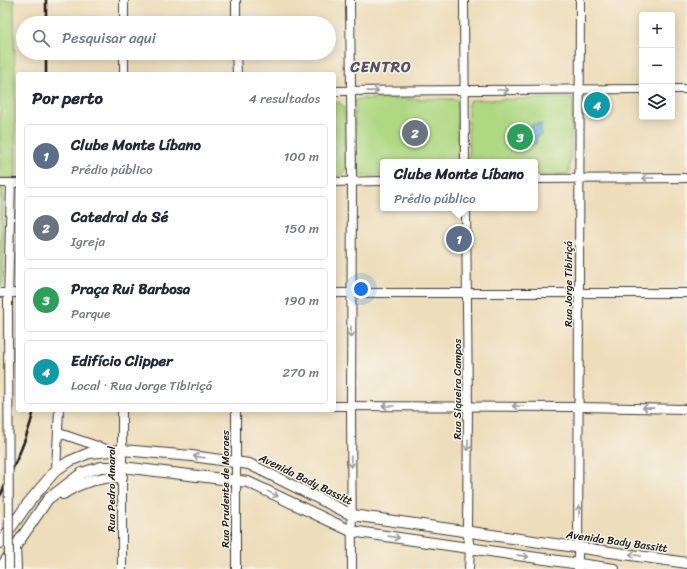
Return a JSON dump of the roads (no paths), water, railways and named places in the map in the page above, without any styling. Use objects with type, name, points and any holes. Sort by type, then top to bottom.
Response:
[{"type":"main road","name":"Avenida Bady Bassitt","points":[[0,543],[29,502],[56,470],[78,457],[89,453],[122,450],[249,464],[352,515],[687,563]]},
{"type":"main road","points":[[0,569],[48,499],[82,473],[101,466],[122,472],[248,482],[351,531],[470,548],[579,567],[614,569]]},
{"type":"main road","points":[[15,546],[16,569]]},
{"type":"street","points":[[124,0],[124,16]]},
{"type":"street","points":[[236,0],[236,16]]},
{"type":"street","points":[[350,0],[352,182],[352,569]]},
{"type":"street","points":[[464,0],[465,159]]},
{"type":"street","name":"Rua Jorge Tibiriçá","points":[[579,567],[578,293],[581,89],[580,0]]},
{"type":"street","points":[[124,60],[124,72]]},
{"type":"street","points":[[236,60],[236,72]]},
{"type":"street","points":[[336,91],[639,89]]},
{"type":"street","points":[[675,89],[687,89]]},
{"type":"street","points":[[538,179],[687,178]]},
{"type":"street","points":[[336,182],[380,181]]},
{"type":"street","points":[[0,183],[14,183],[6,296],[9,569]]},
{"type":"street","name":"Rua Siqueira Campos","points":[[466,211],[468,406],[467,531],[470,548],[469,569]]},
{"type":"street","points":[[336,293],[687,292]]},
{"type":"street","points":[[6,296],[16,294]]},
{"type":"street","points":[[336,406],[687,409]]},
{"type":"street","points":[[56,470],[60,412]]},
{"type":"street","name":"Rua Pedro Amaral","points":[[122,412],[122,569]]},
{"type":"street","name":"Rua Prudente de Moraes","points":[[236,412],[236,569]]},
{"type":"street","points":[[59,433],[111,451]]},
{"type":"water","points":[[532,124],[541,124],[541,135],[537,136],[537,144],[514,145],[514,127],[531,127]]},
{"type":"railway","points":[[46,0],[46,16]]},
{"type":"railway","points":[[46,60],[46,72]]},
{"type":"railway","points":[[0,496],[24,443],[33,412]]},
{"type":"place","name":"Edifício Clipper","points":[[597,105]]},
{"type":"place","name":"Catedral da Sé","points":[[415,133]]},
{"type":"place","name":"Praça Rui Barbosa","points":[[520,137]]},
{"type":"place","name":"Clube Monte Líbano","points":[[459,239]]},
{"type":"district","name":"CENTRO","points":[[381,67]]}]
